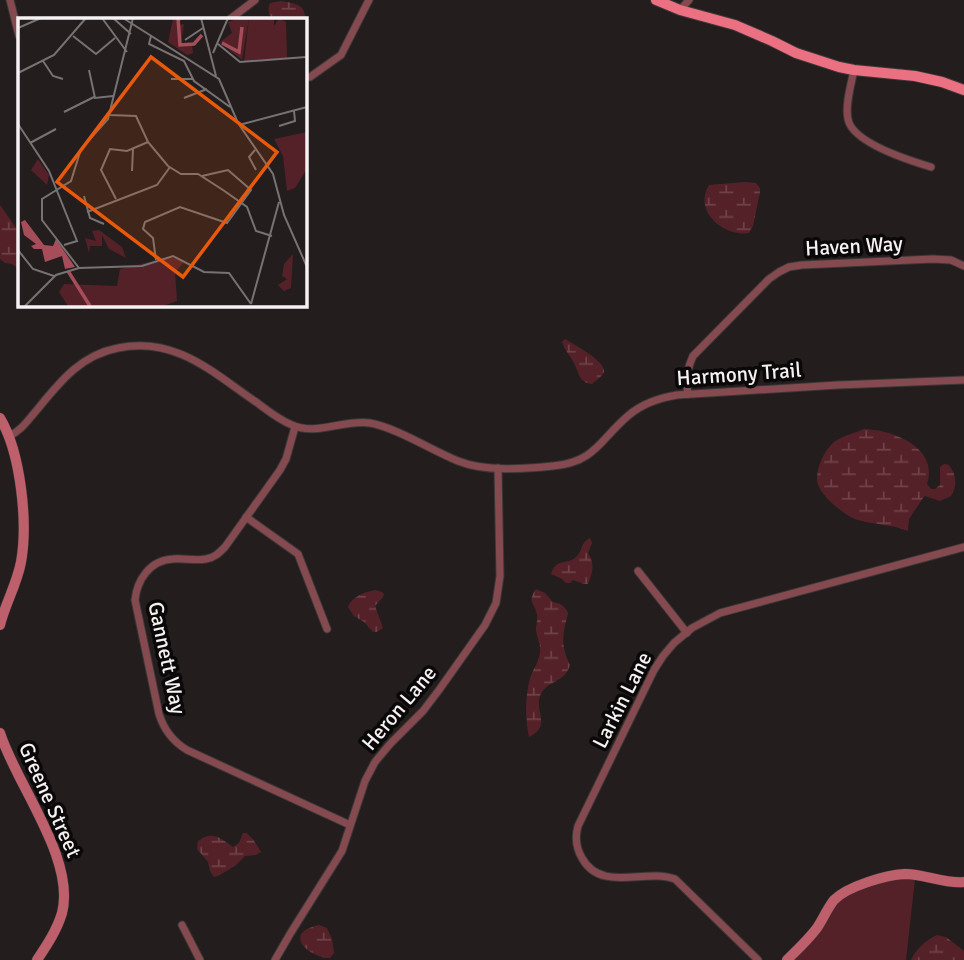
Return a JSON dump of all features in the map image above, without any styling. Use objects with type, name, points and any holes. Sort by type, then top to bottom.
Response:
[{"type":"main road","points":[[656,0],[680,10],[734,25],[796,53],[854,70],[915,76],[964,90]]},
{"type":"street","points":[[10,0],[18,32]]},
{"type":"street","points":[[231,18],[254,0]]},
{"type":"street","points":[[310,77],[341,55],[369,0]]},
{"type":"street","points":[[680,10],[688,0]]},
{"type":"street","points":[[854,70],[847,116],[850,126],[877,146],[931,167]]},
{"type":"street","name":"Haven Way","points":[[688,394],[687,369],[693,356],[760,287],[779,272],[802,265],[933,259],[951,260],[964,266]]},
{"type":"street","points":[[9,436],[17,432],[64,377],[84,361],[110,350],[138,346],[157,346],[188,356],[295,427]]},
{"type":"street","name":"Harmony Trail","points":[[295,427],[368,423],[458,461],[477,466],[553,466],[580,460],[592,453],[629,415],[658,398],[838,385],[964,380]]},
{"type":"street","points":[[0,418],[9,436],[18,470],[23,522],[23,547],[18,572],[0,625]]},
{"type":"street","name":"Gannett Way","points":[[295,427],[281,470],[225,547],[210,558],[201,560],[164,560],[146,572],[138,584],[136,609],[162,722],[170,736],[187,750],[350,825]]},
{"type":"street","name":"Heron Lane","points":[[275,960],[342,851],[365,781],[375,762],[439,690],[485,625],[496,603],[500,576],[498,468]]},
{"type":"street","points":[[246,517],[298,554],[327,629]]},
{"type":"street","name":"Larkin Lane","points":[[758,960],[675,879],[657,875],[618,878],[602,875],[587,866],[577,847],[578,826],[654,670],[674,643],[713,617],[751,604],[964,547]]},
{"type":"street","points":[[638,571],[687,633]]},
{"type":"street","name":"Greene Street","points":[[0,733],[10,759],[46,829],[59,864],[63,885],[64,902],[59,920],[37,960]]},
{"type":"street","points":[[787,960],[817,929],[834,901],[849,890],[904,874],[953,883],[964,882]]},
{"type":"street","points":[[182,925],[200,960]]},
{"type":"green space","points":[[270,3],[293,3],[302,8],[305,16],[273,18],[269,10]]},
{"type":"green space","points":[[756,183],[760,192],[753,226],[749,233],[739,233],[730,231],[713,220],[705,204],[705,195],[709,185]]},
{"type":"green space","points":[[0,205],[18,231],[18,268],[0,259]]},
{"type":"green space","points":[[565,339],[588,353],[603,368],[603,374],[592,384],[584,382],[580,377],[563,345]]},
{"type":"green space","points":[[864,429],[900,437],[920,451],[926,460],[929,471],[927,484],[931,489],[940,485],[940,467],[944,464],[949,465],[953,473],[955,484],[951,496],[940,501],[925,496],[909,519],[908,531],[855,519],[832,503],[819,486],[819,465],[830,446],[841,438]]},
{"type":"green space","points":[[590,538],[592,543],[588,553],[592,568],[588,584],[573,580],[566,583],[551,574],[559,563],[574,559],[584,542]]},
{"type":"green space","points":[[536,589],[545,593],[553,602],[562,605],[568,613],[563,639],[570,665],[561,678],[542,692],[539,698],[540,727],[529,737],[527,693],[540,649],[536,630],[537,614],[532,599]]},
{"type":"green space","points":[[375,590],[384,594],[375,606],[383,628],[373,632],[354,616],[348,607],[355,598]]},
{"type":"green space","points":[[243,833],[251,837],[261,852],[245,856],[235,866],[214,877],[208,862],[197,849],[198,841],[212,836],[233,847],[239,843]]},
{"type":"green space","points":[[899,878],[915,879],[906,960],[794,960],[835,904],[861,888]]},
{"type":"green space","points":[[319,925],[327,928],[332,939],[334,953],[330,958],[307,950],[300,939],[308,929]]},
{"type":"green space","points":[[937,935],[946,937],[964,951],[964,960],[911,960],[922,945]]}]
